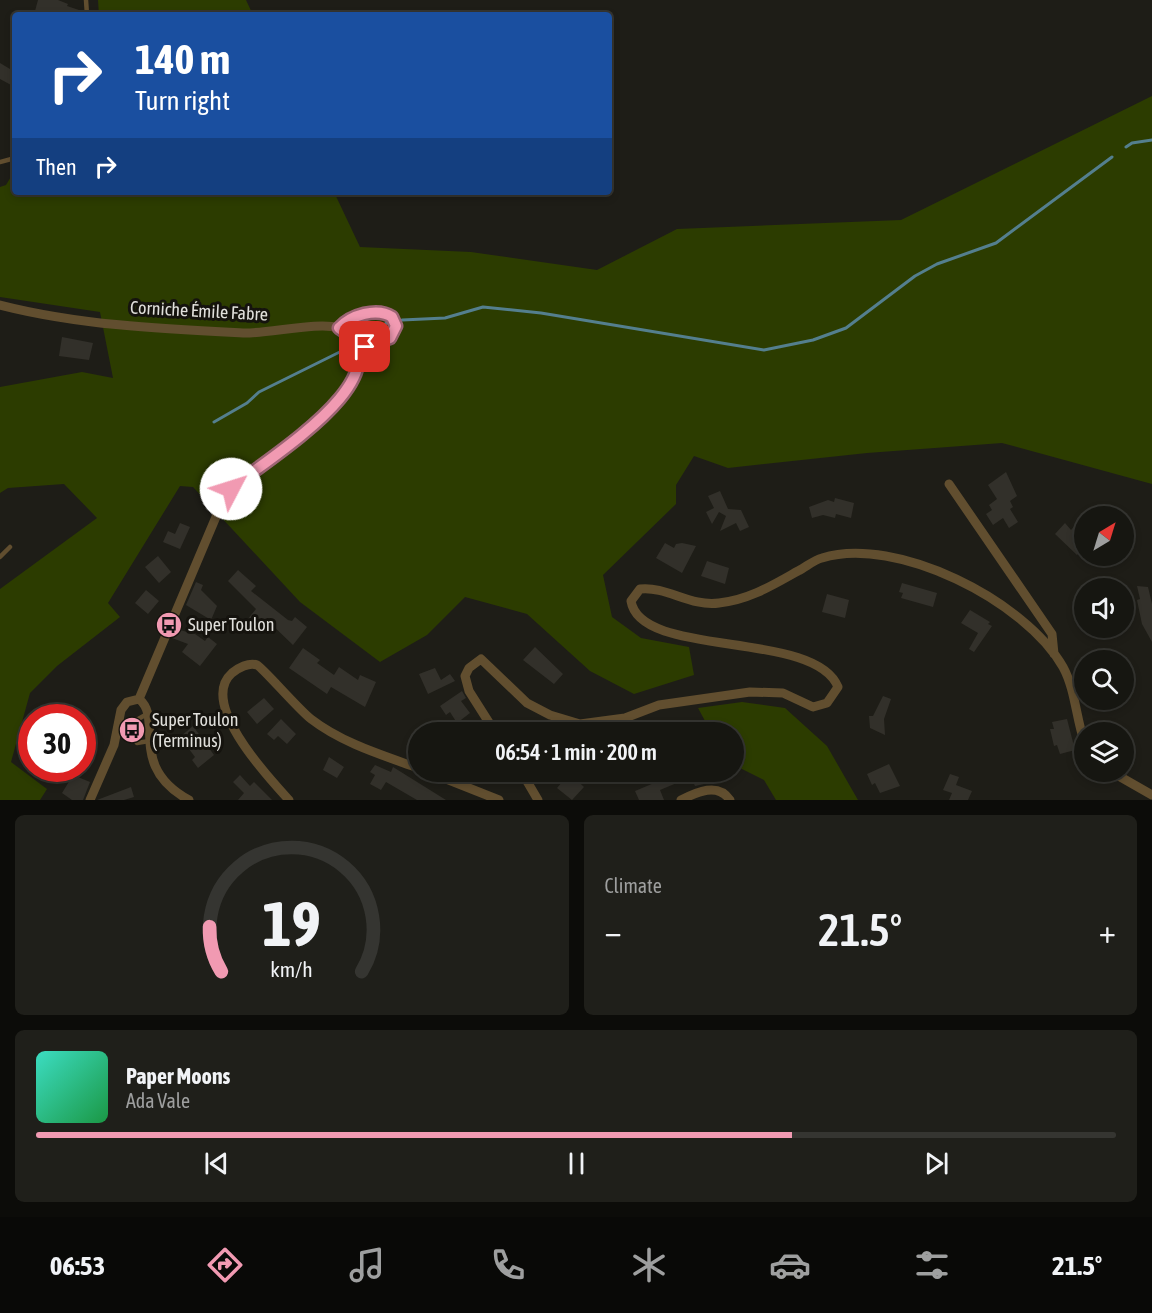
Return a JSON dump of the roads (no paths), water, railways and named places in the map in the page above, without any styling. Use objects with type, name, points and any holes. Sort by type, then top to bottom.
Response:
[{"type":"street","name":"Corniche Émile Fabre","points":[[0,305],[35,314],[112,323],[245,333],[324,326],[339,328]]},
{"type":"street","points":[[139,699],[211,526],[231,489],[246,475],[306,434],[344,393],[353,378],[357,369],[358,351],[348,335],[339,328]]},
{"type":"street","points":[[949,484],[1052,634],[1054,654]]},
{"type":"street","points":[[595,722],[626,718],[659,705],[750,692],[783,693],[813,706],[820,705],[833,697],[838,687],[835,680],[814,665],[775,652],[656,629],[636,616],[631,601],[640,590],[652,588],[696,603],[736,600],[753,596],[822,558],[858,553],[879,555],[923,566],[968,585],[1006,608],[1054,654],[1064,669],[1079,722]]},
{"type":"street","points":[[489,722],[470,691],[465,676],[469,668],[481,659],[527,703],[550,715],[573,722]]},
{"type":"street","points":[[289,800],[251,758],[227,711],[224,691],[226,680],[241,667],[252,664],[259,666],[285,696],[329,732],[408,764]]},
{"type":"street","points":[[139,699],[147,714],[148,741],[156,772],[163,783],[189,800]]},
{"type":"street","points":[[90,800],[114,746],[121,710],[127,702],[139,699]]},
{"type":"street","points":[[454,782],[499,800]]},
{"type":"street","points":[[527,782],[538,800]]},
{"type":"street","points":[[1129,782],[1152,795]]},
{"type":"street","points":[[681,800],[709,789],[721,791],[730,800]]},
{"type":"lane","points":[[339,328],[344,322],[372,312],[392,317],[396,326],[390,338],[365,347]]},
{"type":"lane","points":[[0,557],[10,547]]},
{"type":"lane","points":[[147,714],[133,722],[132,730],[137,743],[148,741]]},
{"type":"waterway","points":[[1126,147],[1132,143],[1152,140]]},
{"type":"waterway","points":[[402,320],[445,318],[483,307],[541,313],[764,350],[813,340],[846,328],[915,276],[937,264],[996,243],[1112,157]]},
{"type":"waterway","points":[[214,422],[247,403],[259,392],[368,338],[389,321]]},
{"type":"place","name":"Super Toulon","points":[[169,625]]},
{"type":"place","name":"Super Toulon (Terminus)","points":[[132,730]]}]
